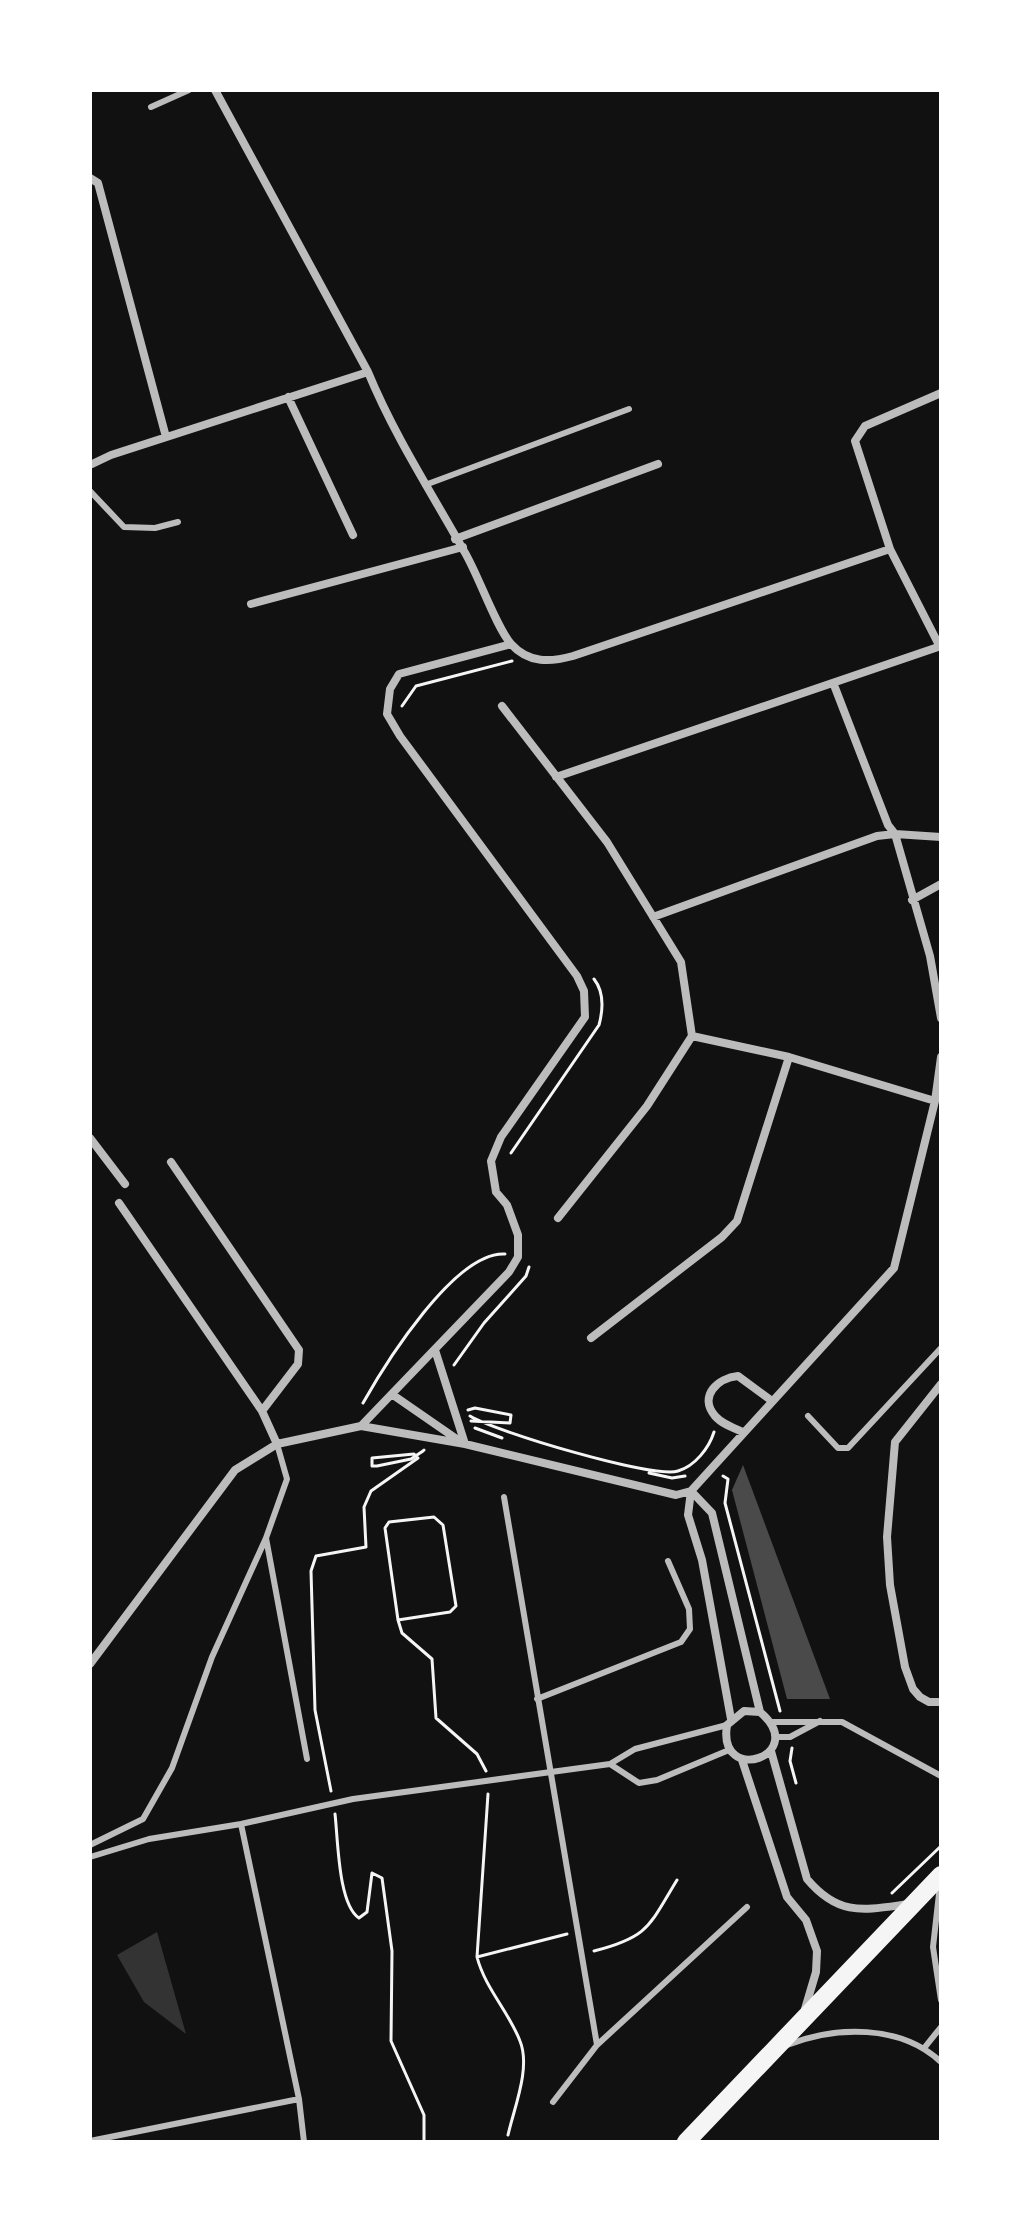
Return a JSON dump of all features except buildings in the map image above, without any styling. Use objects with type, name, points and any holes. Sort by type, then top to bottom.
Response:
[{"type":"main road","points":[[686,2142],[913,1903],[941,1878]]},
{"type":"street","points":[[215,90],[368,372],[385,413],[455,539],[463,547],[511,644],[544,661],[573,656],[890,549]]},
{"type":"street","points":[[90,178],[98,183],[166,437]]},
{"type":"street","points":[[90,465],[166,437],[368,372]]},
{"type":"street","points":[[556,777],[940,647],[890,549],[855,441],[865,426],[941,393]]},
{"type":"street","points":[[288,397],[353,535]]},
{"type":"street","points":[[455,539],[658,464]]},
{"type":"street","points":[[251,604],[463,547]]},
{"type":"street","points":[[361,1426],[489,1295],[518,1257],[518,1235],[507,1205],[496,1192],[491,1161],[501,1137],[585,1017],[584,991],[577,976],[415,762],[387,714],[390,689],[399,674],[511,644]]},
{"type":"street","points":[[834,685],[888,825],[895,834],[930,956],[941,1018]]},
{"type":"street","points":[[502,706],[607,842],[681,962],[692,1036],[647,1106],[558,1218]]},
{"type":"street","points":[[653,917],[877,836],[941,837]]},
{"type":"street","points":[[912,900],[941,884]]},
{"type":"street","points":[[692,1036],[789,1057],[935,1101]]},
{"type":"street","points":[[591,1338],[722,1237],[737,1221],[789,1057]]},
{"type":"street","points":[[802,2021],[816,1972],[817,1951],[806,1920],[787,1897],[742,1760],[729,1750],[725,1738],[729,1722],[702,1560],[688,1515],[691,1491],[894,1268],[935,1101],[941,1057]]},
{"type":"street","points":[[90,1138],[125,1184]]},
{"type":"street","points":[[171,1162],[299,1350],[298,1364],[262,1411]]},
{"type":"street","points":[[119,1203],[262,1411],[277,1444]]},
{"type":"street","points":[[435,1350],[465,1444]]},
{"type":"street","points":[[743,1432],[722,1423],[712,1413],[709,1400],[713,1386],[724,1378],[738,1376],[772,1401]]},
{"type":"street","points":[[941,1384],[895,1442],[887,1537],[890,1585],[905,1667],[913,1689],[920,1697],[929,1702],[941,1702]]},
{"type":"street","points":[[393,1395],[465,1444]]},
{"type":"street","points":[[90,1664],[235,1470],[277,1444],[361,1426],[465,1444],[676,1495],[691,1491]]},
{"type":"street","points":[[691,1491],[712,1513],[760,1712]]},
{"type":"street","points":[[729,1722],[744,1711],[760,1712],[772,1722],[776,1737],[771,1751],[807,1879],[820,1895],[837,1906],[863,1911],[913,1903]]},
{"type":"street","points":[[742,1760],[758,1760],[771,1751]]},
{"type":"lane","points":[[151,107],[189,90]]},
{"type":"lane","points":[[425,485],[629,409]]},
{"type":"lane","points":[[90,491],[124,527],[155,528],[178,522]]},
{"type":"lane","points":[[808,1416],[838,1448],[848,1448],[941,1348]]},
{"type":"lane","points":[[90,1845],[143,1819],[165,1781],[212,1657],[266,1538],[287,1479],[277,1444]]},
{"type":"lane","points":[[504,1497],[597,2045]]},
{"type":"lane","points":[[266,1538],[307,1759]]},
{"type":"lane","points":[[537,1699],[681,1642],[690,1629],[689,1609],[668,1561]]},
{"type":"lane","points":[[776,1737],[790,1737],[823,1719]]},
{"type":"lane","points":[[772,1722],[823,1719],[842,1722],[941,1776]]},
{"type":"lane","points":[[90,1857],[149,1839],[241,1824],[333,1804],[610,1764],[635,1749],[729,1722]]},
{"type":"lane","points":[[610,1764],[639,1783],[657,1780],[729,1750]]},
{"type":"lane","points":[[241,1824],[299,2099],[304,2142]]},
{"type":"lane","points":[[941,1878],[933,1947],[941,2000]]},
{"type":"lane","points":[[553,2102],[597,2045],[747,1907]]},
{"type":"lane","points":[[925,2047],[941,2027]]},
{"type":"lane","points":[[776,2049],[804,2038],[850,2032],[896,2037],[925,2047],[941,2062]]},
{"type":"lane","points":[[90,2141],[299,2099]]},
{"type":"path","points":[[402,708],[416,686],[526,654]]},
{"type":"path","points":[[508,1158],[599,1025],[604,1009],[599,986],[592,977]]},
{"type":"path","points":[[361,1408],[393,1354],[459,1274],[494,1254],[518,1257]]},
{"type":"path","points":[[451,1376],[459,1355],[508,1300],[526,1276],[529,1265]]},
{"type":"path","points":[[471,1418],[486,1426],[626,1464],[677,1472],[699,1458],[710,1444],[715,1430],[712,1413]]},
{"type":"path","points":[[462,1417],[475,1427],[504,1438],[672,1478],[692,1472],[701,1462],[728,1479],[725,1503],[776,1704],[786,1721]]},
{"type":"path","points":[[423,1451],[411,1459],[377,1466],[372,1466],[372,1458],[400,1453],[414,1454],[418,1458],[371,1491],[364,1507],[366,1547],[316,1556],[311,1571],[315,1710],[333,1804],[346,1899],[351,1912],[359,1918],[367,1912],[372,1873],[382,1878],[392,1951],[391,2041],[424,2115],[424,2142]]},
{"type":"path","points":[[398,1620],[450,1612],[456,1606],[443,1525],[434,1517],[389,1522],[385,1528],[398,1620],[402,1633],[432,1659],[436,1718],[477,1754],[484,1763],[489,1780],[477,1957],[485,1978],[521,2042],[523,2058],[508,2135]]},
{"type":"path","points":[[790,1737],[790,1761],[797,1790]]},
{"type":"path","points":[[889,1896],[941,1846]]},
{"type":"path","points":[[582,1954],[630,1942],[641,1935],[677,1880]]},
{"type":"path","points":[[477,1957],[576,1932]]},
{"type":"shaded area","points":[[157,1932],[186,2034],[144,2002],[117,1955]]}]
